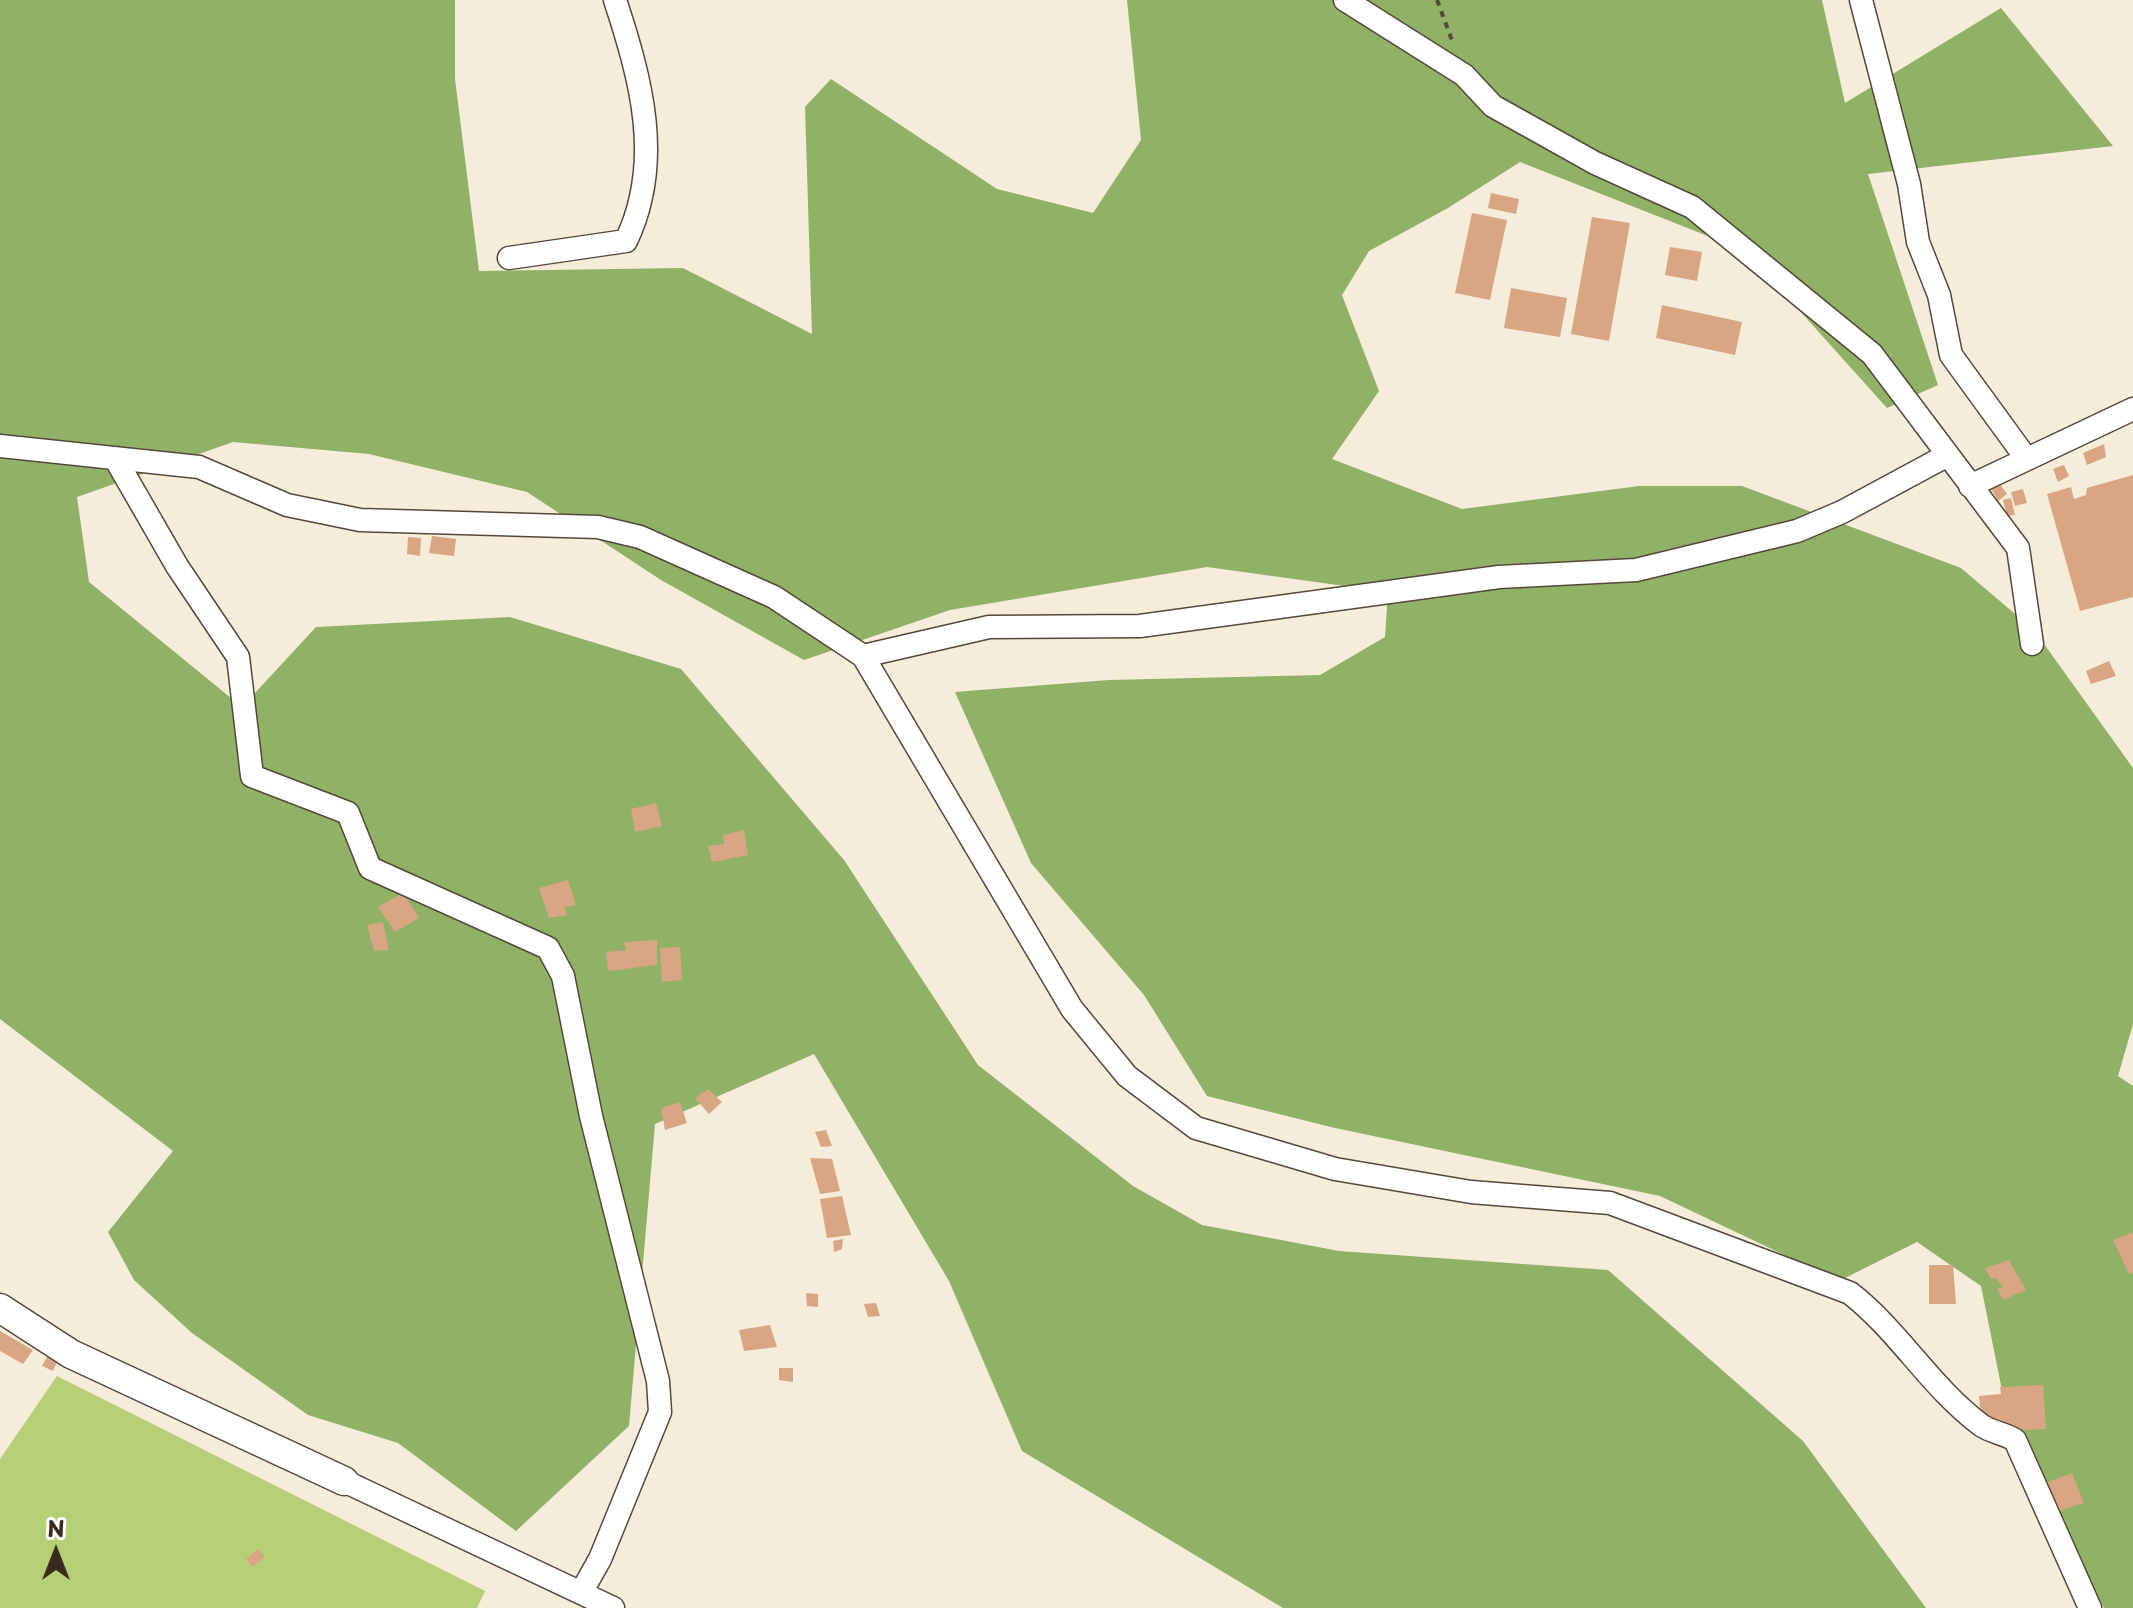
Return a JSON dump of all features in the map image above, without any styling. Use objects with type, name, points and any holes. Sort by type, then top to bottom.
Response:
[{"type":"street","points":[[509,258],[626,241],[637,217],[644,173],[644,100],[615,0]]},
{"type":"street","points":[[1345,0],[1464,75],[1493,106],[1595,163],[1692,207],[1872,354],[2018,548],[2032,644]]},
{"type":"street","points":[[1861,0],[1909,184],[1918,242],[1939,295],[1951,355],[2026,458]]},
{"type":"street","points":[[1970,486],[2133,409]]},
{"type":"street","points":[[0,446],[199,467],[287,505],[360,520],[598,527],[640,537],[774,597],[863,656],[1072,1009],[1127,1076],[1179,1119],[1196,1128],[1335,1169],[1471,1192],[1610,1203],[1850,1293],[1880,1316],[1925,1370],[1982,1427],[2015,1440],[2090,1608]]},
{"type":"street","points":[[863,656],[989,627],[1140,626],[1499,577],[1636,570],[1797,531],[1842,512],[1946,456]]},
{"type":"street","points":[[116,460],[177,566],[238,657],[252,776],[348,813],[370,868],[548,948],[563,976],[591,1116],[658,1381],[660,1412],[600,1559],[582,1591]]},
{"type":"street","points":[[0,1308],[71,1354],[613,1608]]},
{"type":"path","points":[[1437,0],[1464,75]]},
{"type":"green space","points":[[0,0],[455,0],[455,79],[479,271],[683,268],[812,334],[805,107],[831,79],[997,189],[1093,213],[1141,140],[1127,0],[1822,0],[1845,103],[2001,8],[2113,146],[1868,174],[1938,385],[1887,408],[1746,251],[1520,162],[1448,208],[1369,251],[1342,295],[1379,391],[1332,459],[1462,509],[1639,486],[1742,486],[1961,568],[2034,630],[2133,768],[2133,1024],[2118,1076],[2133,1086],[2133,1608],[2104,1608],[2008,1420],[1981,1286],[1917,1242],[1839,1281],[1660,1196],[1335,1128],[1207,1096],[1144,995],[1031,863],[955,692],[1109,680],[1320,675],[1385,637],[1388,592],[1207,567],[950,610],[804,660],[661,580],[527,492],[369,454],[233,442],[77,497],[89,582],[242,707],[316,627],[510,617],[681,669],[844,860],[978,1065],[1133,1186],[1202,1225],[1339,1251],[1608,1270],[1803,1441],[1926,1608],[1283,1608],[1022,1451],[949,1281],[814,1054],[655,1124],[629,1426],[516,1531],[398,1443],[308,1415],[192,1333],[134,1280],[108,1232],[173,1151],[0,1019]]},
{"type":"green space","points":[[57,1376],[485,1591],[477,1608],[0,1608],[0,1459]]},
{"type":"building","points":[[1491,193],[1519,199],[1516,214],[1488,208]]},
{"type":"building","points":[[1472,213],[1507,220],[1490,300],[1455,293]]},
{"type":"building","points":[[1592,217],[1630,223],[1609,341],[1571,334]]},
{"type":"building","points":[[1670,247],[1702,252],[1697,281],[1665,275]]},
{"type":"building","points":[[1511,288],[1567,298],[1560,337],[1504,328]]},
{"type":"building","points":[[1662,305],[1742,322],[1735,355],[1656,338]]},
{"type":"building","points":[[2104,444],[2106,457],[2087,465],[2083,453]]},
{"type":"building","points":[[2064,465],[2069,476],[2058,482],[2053,469]]},
{"type":"building","points":[[2133,475],[2133,597],[2080,611],[2047,494],[2071,487],[2074,499],[2086,495],[2087,488]]},
{"type":"building","points":[[2000,484],[2007,494],[1998,501],[1991,488]]},
{"type":"building","points":[[2023,489],[2027,503],[2015,506],[2011,492]]},
{"type":"building","points":[[2011,498],[2015,515],[2007,516],[2003,500]]},
{"type":"building","points":[[432,536],[456,539],[454,556],[429,553]]},
{"type":"building","points":[[408,537],[421,538],[420,556],[407,554]]},
{"type":"building","points":[[2109,661],[2116,676],[2091,684],[2086,671]]},
{"type":"building","points":[[656,803],[662,826],[635,832],[631,809]]},
{"type":"building","points":[[744,830],[748,855],[712,862],[708,846],[724,844],[723,835]]},
{"type":"building","points":[[568,880],[576,905],[564,907],[567,915],[549,918],[539,888]]},
{"type":"building","points":[[403,893],[419,918],[395,932],[378,907]]},
{"type":"building","points":[[383,922],[389,950],[374,951],[367,925]]},
{"type":"building","points":[[657,940],[657,965],[608,971],[606,952],[626,950],[624,942]]},
{"type":"building","points":[[680,947],[682,980],[662,982],[660,948]]},
{"type":"building","points":[[708,1089],[722,1102],[709,1114],[695,1098]]},
{"type":"building","points":[[680,1102],[687,1123],[665,1130],[661,1108]]},
{"type":"building","points":[[826,1130],[832,1146],[821,1147],[815,1132]]},
{"type":"building","points":[[810,1158],[832,1159],[840,1191],[820,1194]]},
{"type":"building","points":[[842,1196],[851,1235],[827,1238],[820,1199]]},
{"type":"building","points":[[2133,1232],[2133,1272],[2129,1274],[2113,1240]]},
{"type":"building","points":[[843,1239],[842,1249],[834,1252],[833,1241]]},
{"type":"building","points":[[2009,1260],[2026,1290],[2003,1300],[1997,1289],[2003,1287],[1996,1278],[1991,1279],[1985,1268]]},
{"type":"building","points":[[1929,1265],[1953,1265],[1956,1304],[1929,1304]]},
{"type":"building","points":[[806,1293],[818,1294],[818,1307],[807,1306]]},
{"type":"building","points":[[876,1303],[880,1316],[868,1317],[864,1304]]},
{"type":"building","points":[[770,1325],[777,1347],[744,1351],[739,1330]]},
{"type":"building","points":[[0,1331],[33,1350],[23,1364],[0,1351]]},
{"type":"building","points":[[47,1357],[57,1362],[53,1371],[42,1366]]},
{"type":"building","points":[[779,1368],[793,1368],[793,1382],[779,1380]]},
{"type":"building","points":[[2043,1385],[2046,1429],[2004,1431],[1981,1425],[1979,1396],[2001,1394],[2000,1387]]},
{"type":"building","points":[[2072,1473],[2084,1503],[2055,1512],[2045,1483]]},
{"type":"building","points":[[258,1549],[265,1557],[252,1567],[246,1559]]}]
